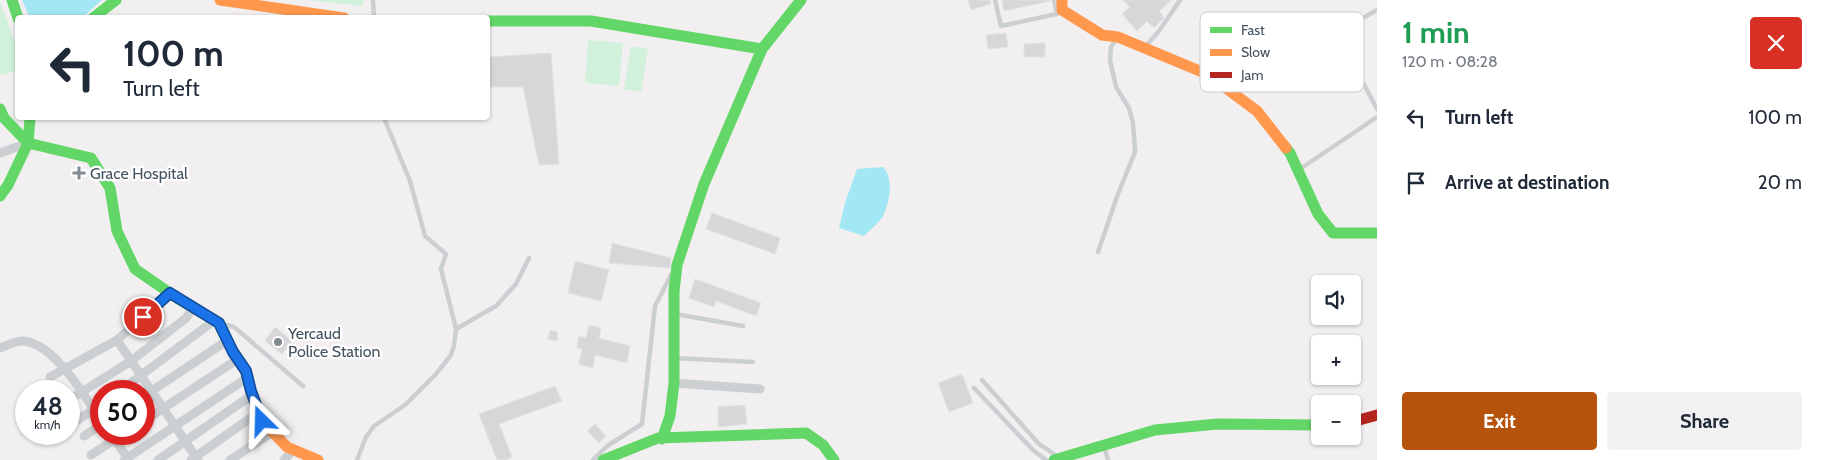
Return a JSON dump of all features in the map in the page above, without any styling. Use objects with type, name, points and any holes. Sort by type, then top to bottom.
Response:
[{"type":"main road","points":[[12,0],[17,15]]},
{"type":"main road","points":[[97,15],[116,0]]},
{"type":"main road","points":[[220,0],[323,15]]},
{"type":"main road","points":[[662,439],[670,416],[674,383],[674,291],[677,264],[704,184],[762,49],[801,0]]},
{"type":"main road","points":[[1062,0],[1062,10],[1102,35],[1118,37],[1200,71]]},
{"type":"main road","points":[[490,21],[591,21],[762,49]]},
{"type":"main road","points":[[1231,92],[1256,111],[1290,153],[1318,214],[1333,233],[1377,233]]},
{"type":"main road","points":[[0,109],[4,118],[28,143],[91,158],[110,188],[117,231],[134,269],[217,322],[246,371],[252,395],[262,421],[287,448],[318,460]]},
{"type":"main road","points":[[0,196],[8,185],[28,143],[30,120]]},
{"type":"main road","points":[[1361,419],[1377,415]]},
{"type":"main road","points":[[1057,459],[1155,430],[1208,424],[1311,425]]},
{"type":"main road","points":[[603,460],[658,438],[806,433],[823,445],[834,460]]},
{"type":"street","points":[[0,153],[28,143]]},
{"type":"street","points":[[50,377],[117,340],[170,293]]},
{"type":"street","points":[[82,392],[131,361],[186,318],[193,308]]},
{"type":"street","points":[[136,380],[217,322]]},
{"type":"street","points":[[117,340],[143,380]]},
{"type":"street","points":[[155,389],[228,340]]},
{"type":"street","points":[[0,348],[20,341],[38,344],[65,368],[82,392],[90,400]]},
{"type":"street","points":[[155,413],[238,359]]},
{"type":"street","points":[[118,445],[127,459],[247,378]]},
{"type":"street","points":[[674,383],[760,389]]},
{"type":"street","points":[[158,460],[252,395]]},
{"type":"street","points":[[155,401],[163,408],[195,459],[259,412]]},
{"type":"street","points":[[84,436],[90,432]]},
{"type":"street","points":[[230,460],[273,432]]},
{"type":"street","points":[[91,455],[103,445]]},
{"type":"street","points":[[284,460],[293,450]]},
{"type":"lane","points":[[373,0],[374,15]]},
{"type":"lane","points":[[996,0],[1001,26],[1058,14],[1054,0]]},
{"type":"lane","points":[[1144,48],[1159,31],[1180,0]]},
{"type":"lane","points":[[1364,17],[1377,10]]},
{"type":"lane","points":[[1098,252],[1135,152],[1133,123],[1129,108],[1116,87],[1110,60],[1111,47],[1118,37]]},
{"type":"lane","points":[[1364,84],[1377,109]]},
{"type":"lane","points":[[1298,170],[1377,117]]},
{"type":"lane","points":[[358,460],[366,437],[374,426],[405,405],[436,374],[451,355],[456,329],[441,269],[446,254],[425,236],[410,181],[385,120]]},
{"type":"lane","points":[[456,329],[496,306],[516,284],[529,258]]},
{"type":"lane","points":[[594,460],[607,446],[642,424],[655,306],[677,264]]},
{"type":"lane","points":[[674,314],[742,326]]},
{"type":"lane","points":[[217,322],[234,327],[303,386]]},
{"type":"lane","points":[[674,358],[753,362]]},
{"type":"lane","points":[[982,380],[1039,444],[1057,459]]},
{"type":"lane","points":[[974,388],[1046,460]]},
{"type":"lane","points":[[1103,444],[1108,460]]},
{"type":"green space","points":[[307,0],[363,0],[363,6]]},
{"type":"green space","points":[[0,2],[15,42],[15,71],[0,75]]},
{"type":"green space","points":[[588,40],[623,43],[619,86],[585,83]]},
{"type":"green space","points":[[631,46],[648,49],[641,92],[624,89]]},
{"type":"water","points":[[22,0],[102,0],[85,15],[29,15]]},
{"type":"water","points":[[883,167],[889,178],[890,190],[888,204],[881,219],[864,236],[839,228],[845,203],[857,169]]},
{"type":"building","points":[[968,0],[990,0],[991,4],[971,10]]},
{"type":"building","points":[[1002,0],[1050,0],[1050,1],[1004,11]]},
{"type":"building","points":[[1123,0],[1172,0],[1159,11],[1164,18],[1154,28],[1147,21],[1137,31],[1122,14],[1130,7]]},
{"type":"building","points":[[1006,33],[1008,47],[988,49],[986,35]]},
{"type":"building","points":[[1045,43],[1045,57],[1024,57],[1024,44]]},
{"type":"building","points":[[551,53],[559,164],[539,165],[523,87],[490,87],[490,57]]},
{"type":"building","points":[[712,213],[780,238],[775,254],[706,229]]},
{"type":"building","points":[[612,243],[671,258],[670,268],[609,263]]},
{"type":"building","points":[[575,261],[609,270],[601,301],[568,293]]},
{"type":"building","points":[[695,279],[761,303],[756,316],[716,301],[714,307],[689,298]]},
{"type":"building","points":[[589,325],[601,328],[599,338],[630,346],[627,363],[595,355],[593,368],[579,364],[582,349],[577,348],[579,336],[586,338]]},
{"type":"building","points":[[275,327],[292,341],[282,354],[265,341]]},
{"type":"building","points":[[550,330],[558,332],[557,341],[548,339]]},
{"type":"building","points":[[962,374],[973,403],[949,412],[938,383]]},
{"type":"building","points":[[555,386],[562,401],[499,424],[512,457],[506,460],[497,460],[479,414]]},
{"type":"building","points":[[745,405],[747,424],[718,427],[718,407]]},
{"type":"building","points":[[595,424],[606,436],[599,443],[587,431]]},
{"type":"traffic: fast","points":[[12,0],[17,15]]},
{"type":"traffic: fast","points":[[97,15],[116,0]]},
{"type":"traffic: fast","points":[[662,439],[670,416],[674,383],[674,291],[677,265],[704,184],[762,49],[801,0]]},
{"type":"traffic: fast","points":[[490,21],[591,21],[762,49]]},
{"type":"traffic: fast","points":[[0,109],[4,118],[28,143],[91,158],[110,188],[117,231],[135,269],[177,298],[219,323],[233,352],[246,371],[251,392]]},
{"type":"traffic: fast","points":[[0,196],[8,185],[28,143],[30,120]]},
{"type":"traffic: fast","points":[[1286,148],[1318,214],[1333,233],[1377,233]]},
{"type":"traffic: fast","points":[[1054,460],[1155,430],[1217,424],[1311,425]]},
{"type":"traffic: fast","points":[[603,460],[658,438],[806,433],[823,445],[834,460]]},
{"type":"traffic: slow","points":[[220,0],[323,15]]},
{"type":"traffic: slow","points":[[1062,0],[1062,10],[1102,35],[1118,37],[1200,71]]},
{"type":"traffic: slow","points":[[1231,92],[1257,111],[1286,148]]},
{"type":"traffic: slow","points":[[251,392],[262,421],[287,447],[318,460]]},
{"type":"traffic: jam","points":[[1361,419],[1377,415]]},
{"type":"place","name":"Grace Hospital","points":[[79,173]]},
{"type":"place","name":"Yercaud Police Station","points":[[278,342]]},
{"type":"route","points":[[143,317],[170,293],[219,323],[233,352],[246,371],[262,421]]}]
